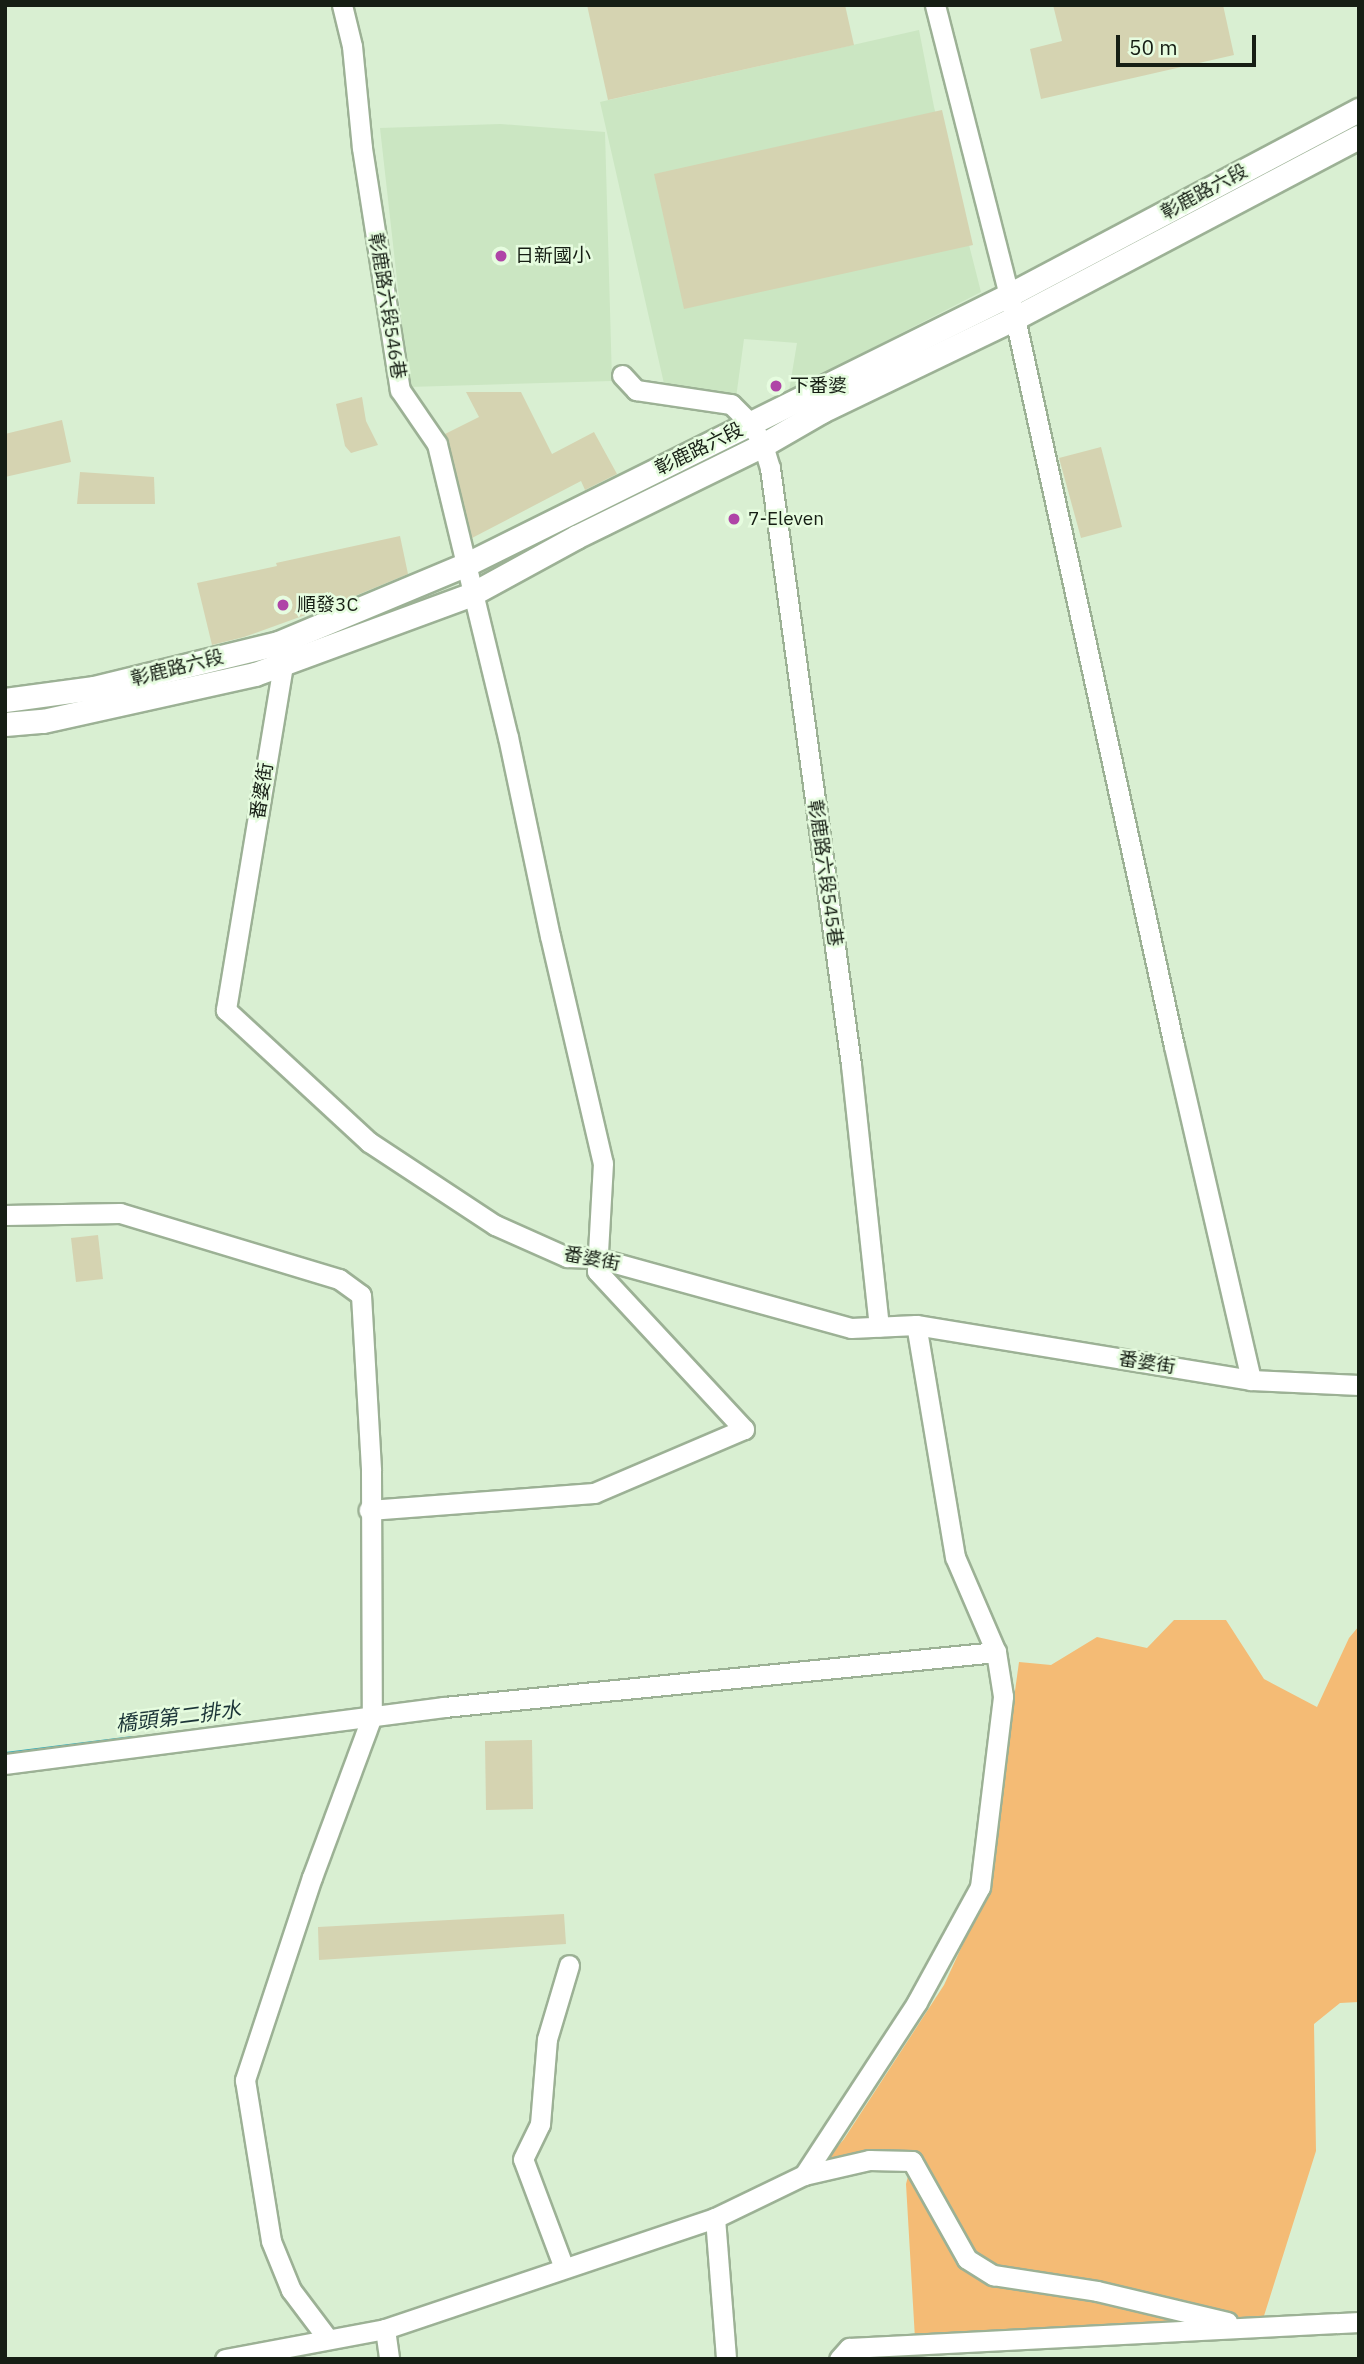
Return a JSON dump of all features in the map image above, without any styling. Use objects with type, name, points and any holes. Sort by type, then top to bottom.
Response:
[{"type":"main road","name":"彰鹿路六段","points":[[5,724],[57,718],[255,674],[281,654],[1009,295],[1359,110]]},
{"type":"main road","name":"彰鹿路六段","points":[[5,700],[94,688],[281,654],[471,594],[576,537],[763,445],[822,411],[1016,318],[1359,137]]},
{"type":"street","name":"彰鹿路六段546巷","points":[[342,5],[352,46],[362,148],[400,390],[437,444],[467,564],[471,594],[508,737],[550,936],[603,1163],[597,1258]]},
{"type":"street","points":[[935,5],[1016,318],[1174,1046],[1251,1380]]},
{"type":"street","points":[[622,375],[636,390],[731,404],[751,424]]},
{"type":"street","name":"彰鹿路六段545巷","points":[[751,424],[763,445],[770,468],[851,1065],[879,1327]]},
{"type":"street","name":"番婆街","points":[[281,654],[226,1010],[380,1150],[495,1225],[567,1257],[597,1258],[851,1328],[916,1325],[1251,1380],[1359,1385]]},
{"type":"street","points":[[5,1215],[120,1213],[339,1279],[361,1294],[371,1471],[369,1510],[372,1716],[312,1877],[245,2080],[271,2241],[291,2290],[328,2339]]},
{"type":"street","points":[[369,1510],[594,1493],[744,1429],[597,1271],[597,1258]]},
{"type":"street","points":[[804,2175],[917,2002],[980,1887],[1003,1696],[996,1652],[955,1557],[916,1325]]},
{"type":"street","points":[[5,1764],[372,1716],[996,1652]]},
{"type":"street","points":[[564,2268],[523,2159],[540,2124],[547,2039],[569,1965]]},
{"type":"street","points":[[225,2359],[385,2329],[715,2218],[804,2175],[869,2160],[912,2161],[967,2259],[993,2275],[1097,2291],[1248,2327]]},
{"type":"street","points":[[715,2218],[726,2359]]},
{"type":"street","points":[[839,2359],[849,2348],[1028,2341],[1359,2322]]},
{"type":"street","points":[[385,2329],[389,2359]]},
{"type":"shaded area","points":[[919,30],[934,107],[981,292],[789,391],[797,343],[744,339],[736,398],[665,388],[600,102]]},
{"type":"shaded area","name":"日新國小","points":[[500,124],[605,132],[612,381],[409,387],[380,128]]},
{"type":"shaded area","points":[[1174,1620],[1226,1620],[1264,1679],[1317,1707],[1349,1638],[1359,1626],[1359,2002],[1340,2003],[1314,2024],[1316,2151],[1263,2319],[915,2339],[906,2184],[913,2157],[823,2164],[844,2139],[944,1985],[987,1892],[1019,1662],[1051,1665],[1097,1637],[1147,1648]]},
{"type":"building","points":[[587,5],[845,5],[854,45],[608,100]]},
{"type":"building","points":[[1053,5],[1223,5],[1234,55],[1041,99],[1030,49],[1062,41]]},
{"type":"building","points":[[942,110],[973,245],[684,309],[654,174]]},
{"type":"building","points":[[466,392],[521,392],[552,454],[594,432],[617,474],[585,490],[581,481],[472,538],[445,434],[479,417]]},
{"type":"building","points":[[362,397],[366,421],[378,445],[351,453],[345,446],[336,404]]},
{"type":"building","points":[[62,420],[71,462],[5,477],[5,434]]},
{"type":"building","points":[[1101,447],[1122,527],[1081,538],[1059,458]]},
{"type":"building","points":[[80,472],[154,477],[155,504],[77,504]]},
{"type":"building","points":[[400,536],[408,574],[333,605],[244,637],[212,645],[197,583]]},
{"type":"building","points":[[98,1235],[103,1279],[76,1282],[71,1238]]},
{"type":"building","points":[[532,1740],[533,1809],[486,1810],[485,1741]]},
{"type":"building","points":[[564,1914],[566,1944],[319,1960],[318,1927]]},
{"type":"waterway","name":"橋頭第二排水","points":[[5,1754],[132,1738]]},
{"type":"place","name":"日新國小","points":[[501,256]]},
{"type":"place","name":"下番婆","points":[[776,386]]},
{"type":"place","name":"7-Eleven","points":[[734,519]]},
{"type":"place","name":"順發3C","points":[[283,605]]}]
